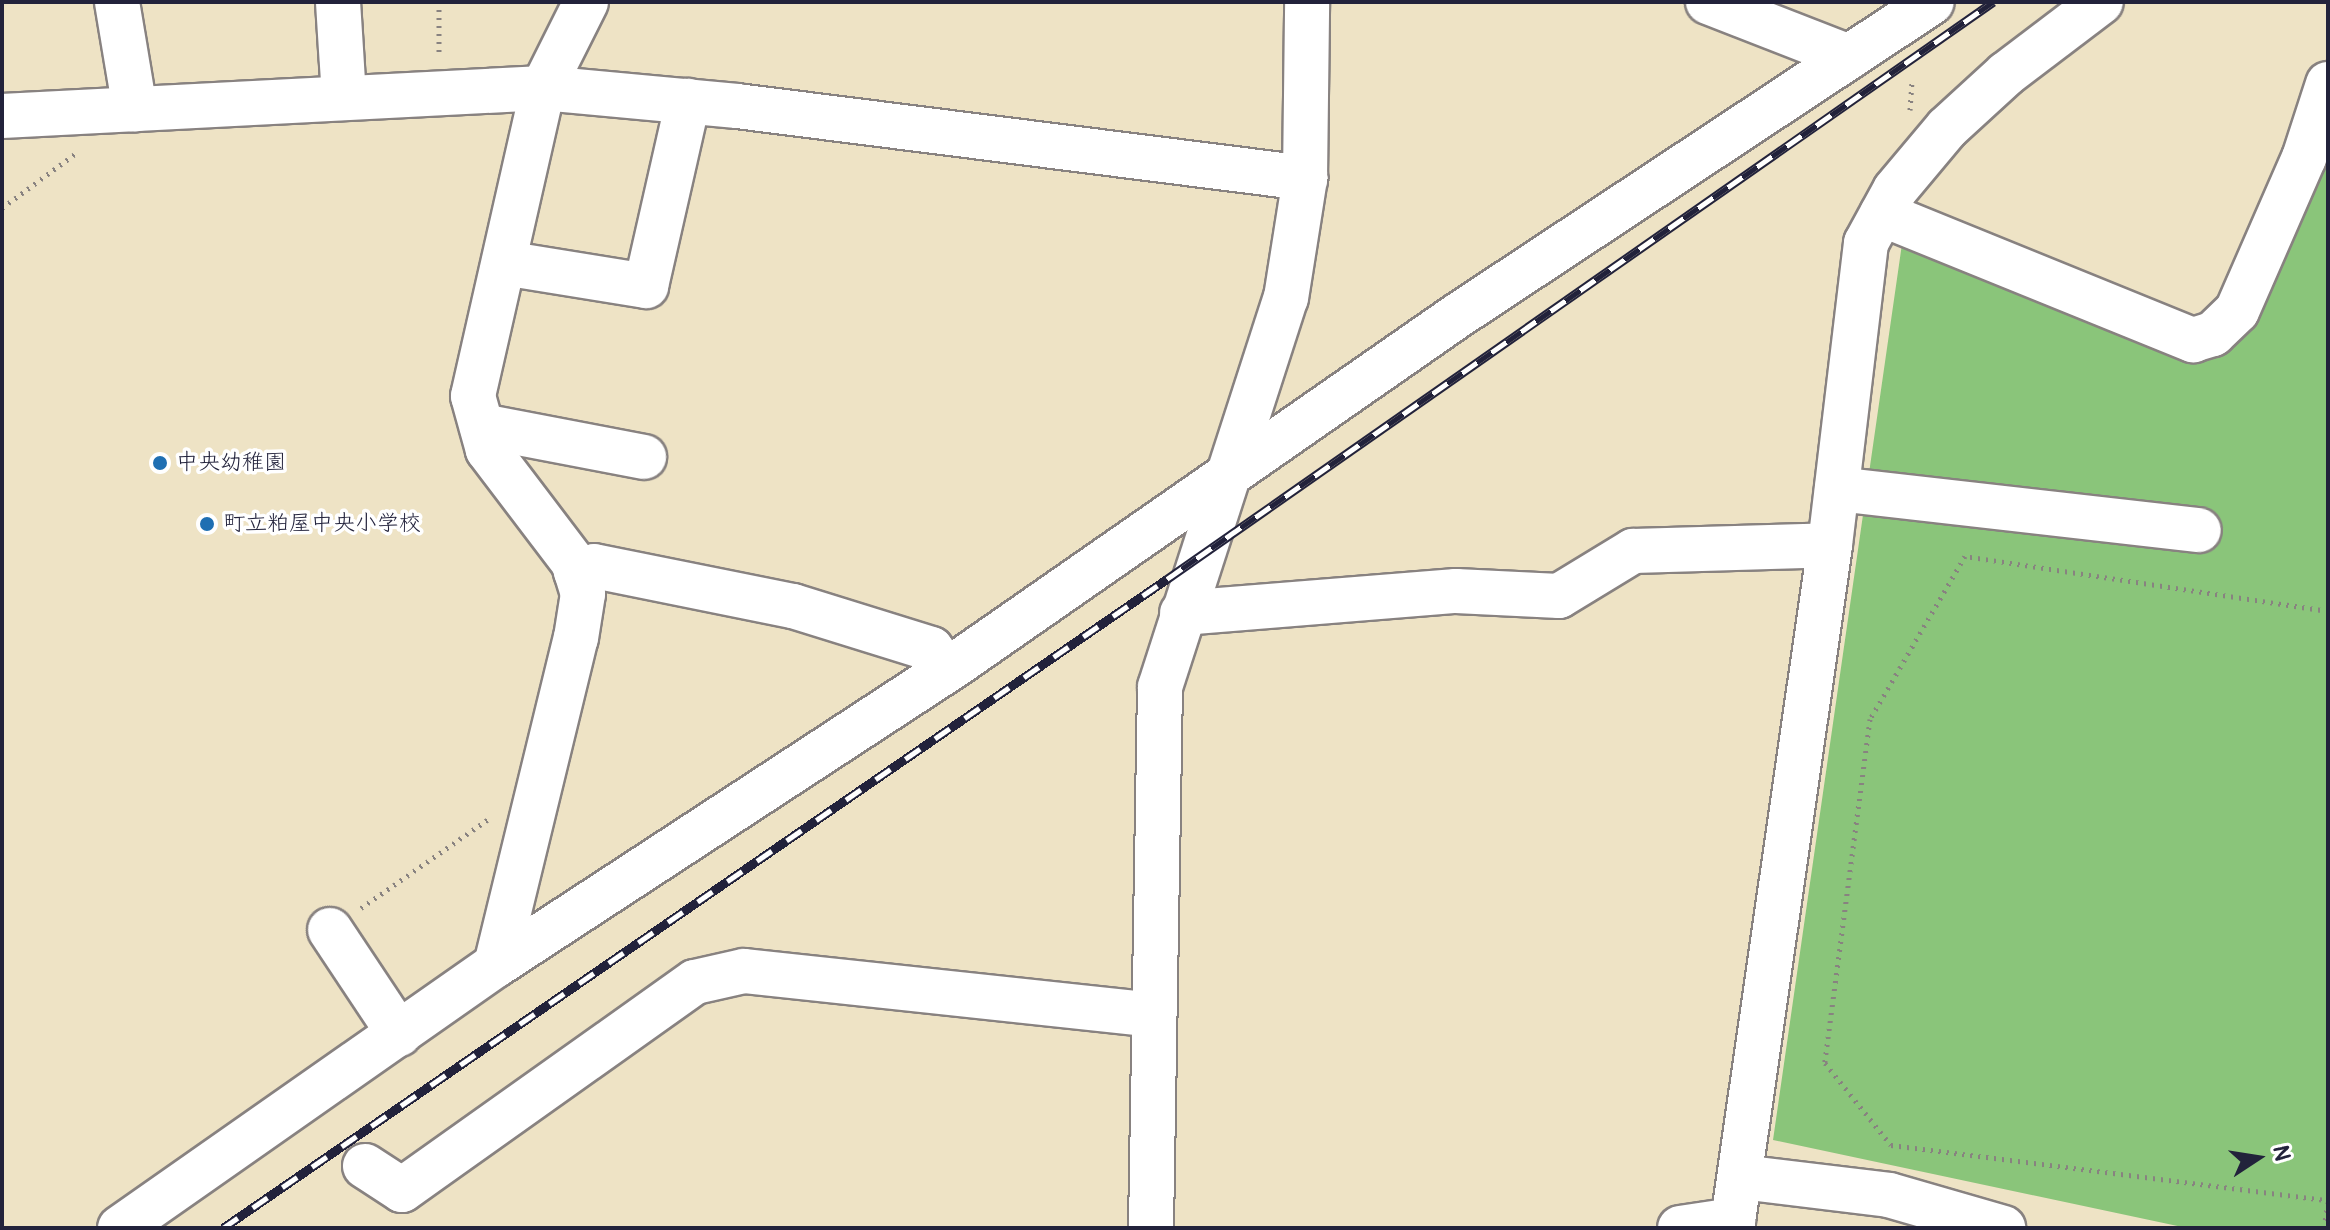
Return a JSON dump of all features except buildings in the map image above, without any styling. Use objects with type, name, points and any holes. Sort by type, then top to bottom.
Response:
[{"type":"street","points":[[117,2],[135,109]]},
{"type":"street","points":[[338,2],[344,98]]},
{"type":"street","points":[[496,965],[576,638],[583,594],[573,562],[488,450],[473,396],[543,88],[586,2]]},
{"type":"street","points":[[1151,1228],[1160,687],[1286,298],[1305,178],[1307,2]]},
{"type":"street","points":[[1708,2],[1849,57]]},
{"type":"street","points":[[120,1228],[496,965],[947,670],[1457,316],[1849,57],[1893,15],[1932,2]]},
{"type":"street","points":[[1680,1228],[1732,1224],[1741,1177],[1830,545],[1866,243],[1895,190],[1947,128],[2006,74],[2101,2]]},
{"type":"street","points":[[1882,214],[2193,340],[2213,334],[2237,311],[2304,158],[2328,84]]},
{"type":"street","points":[[2,116],[543,88],[688,101],[1305,178]]},
{"type":"street","points":[[504,263],[646,286],[688,101]]},
{"type":"street","points":[[482,426],[644,457]]},
{"type":"street","points":[[1837,489],[2199,530]]},
{"type":"street","points":[[1182,613],[1456,591],[1559,596],[1633,551],[1830,545]]},
{"type":"street","points":[[576,572],[594,566],[793,606],[931,649],[947,670]]},
{"type":"street","points":[[330,930],[399,1034]]},
{"type":"street","points":[[365,1166],[402,1190],[695,982],[744,971],[1153,1015]]},
{"type":"street","points":[[1741,1177],[1887,1212],[2000,1228]]},
{"type":"path","points":[[439,2],[439,93]]},
{"type":"path","points":[[2,208],[87,145]]},
{"type":"path","points":[[2324,1228],[2328,1201],[1891,1145],[1825,1063],[1870,719],[1965,556],[2328,611]]},
{"type":"path","points":[[330,930],[540,783]]},
{"type":"green space","points":[[2328,115],[2328,1228],[2187,1228],[1773,1140],[1903,237],[2206,356]]},
{"type":"railway","points":[[223,1228],[1167,579],[1993,2]]},
{"type":"place","name":"中央幼稚園","points":[[160,463]]},
{"type":"place","name":"町立粕屋中央小学校","points":[[207,524]]}]
